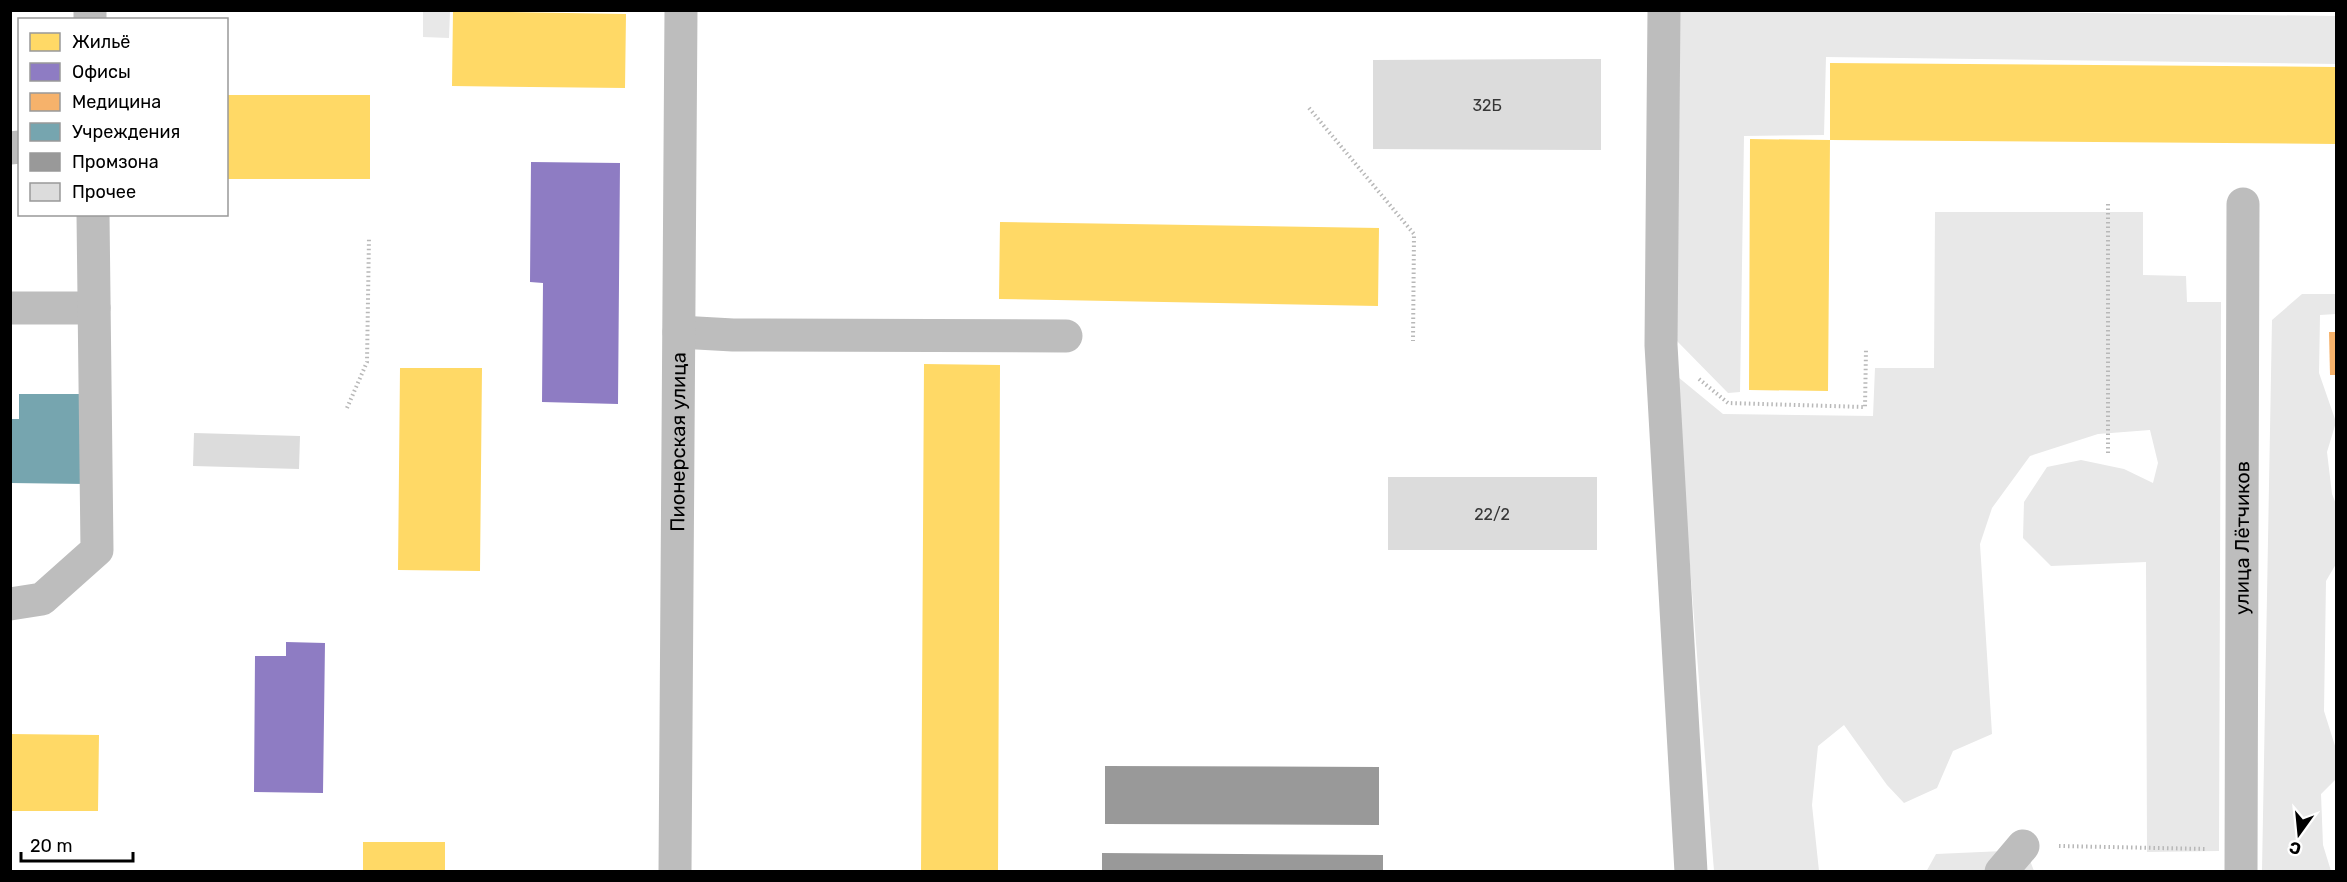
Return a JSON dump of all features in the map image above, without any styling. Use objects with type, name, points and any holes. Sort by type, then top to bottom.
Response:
[{"type":"street","name":"Пионерская улица","points":[[675,872],[681,10]]},
{"type":"street","points":[[1664,10],[1660,345],[1691,872]]},
{"type":"street","name":"улица Лётчиков","points":[[2241,861],[2243,204]]},
{"type":"street","points":[[10,604],[42,599],[97,550],[93,216]]},
{"type":"street","points":[[10,308],[94,308]]},
{"type":"street","points":[[679,332],[745,335],[1066,336]]},
{"type":"street","points":[[2001,872],[2023,846]]},
{"type":"path","points":[[1309,108],[1414,234],[1413,341]]},
{"type":"path","points":[[2108,453],[2109,203]]},
{"type":"path","points":[[347,408],[367,362],[369,237]]},
{"type":"path","points":[[1660,345],[1728,403],[1865,407],[1866,349]]},
{"type":"path","points":[[2023,846],[2241,861]]},
{"type":"shaded area","points":[[423,11],[450,11],[449,38],[423,37]]},
{"type":"shaded area","points":[[1675,11],[1940,11],[2336,16],[2336,64],[1826,57],[1824,135],[1744,136],[1740,392],[1728,393],[1675,339]]},
{"type":"shaded area","points":[[1935,212],[2143,212],[2143,275],[2186,276],[2187,302],[2221,302],[2219,851],[2147,852],[2146,562],[2051,566],[2023,538],[2024,502],[2047,467],[2081,460],[2124,469],[2153,483],[2158,463],[2150,430],[2098,434],[2030,456],[1992,508],[1980,544],[1992,734],[1953,751],[1937,788],[1904,803],[1887,785],[1844,725],[1818,746],[1812,805],[1819,871],[1714,871],[1684,490],[1678,377],[1723,414],[1873,416],[1875,368],[1934,368]]},
{"type":"shaded area","points":[[2302,294],[2336,294],[2336,314],[2320,315],[2319,373],[2336,422],[2327,452],[2332,494],[2336,504],[2336,564],[2326,581],[2324,711],[2336,749],[2336,779],[2321,794],[2323,845],[2331,871],[2262,871],[2272,320]]},
{"type":"shaded area","points":[[2026,850],[2034,871],[1926,872],[1936,854]]},
{"type":"building: Жильё","points":[[453,11],[626,14],[625,88],[452,86]]},
{"type":"building: Жильё","points":[[1830,63],[2336,67],[2336,144],[1830,140]]},
{"type":"building: Жильё","points":[[228,95],[370,95],[370,179],[228,179]]},
{"type":"building: Жильё","points":[[1750,139],[1830,140],[1828,391],[1749,390]]},
{"type":"building: Жильё","points":[[1000,222],[1379,228],[1378,306],[999,299]]},
{"type":"building: Жильё","points":[[924,364],[1000,365],[998,872],[921,872]]},
{"type":"building: Жильё","points":[[400,368],[482,368],[480,571],[398,570]]},
{"type":"building: Жильё","points":[[10,734],[99,735],[98,811],[10,811]]},
{"type":"building: Жильё","points":[[363,842],[445,842],[445,872],[363,872]]},
{"type":"building: Офисы","points":[[531,162],[620,163],[618,404],[542,402],[543,283],[530,282]]},
{"type":"building: Офисы","points":[[286,642],[325,643],[323,793],[254,792],[255,656],[286,656]]},
{"type":"building: Медицина","points":[[2329,332],[2336,332],[2336,375],[2330,375]]},
{"type":"building: Учреждения","points":[[19,394],[87,394],[86,484],[10,483],[10,419],[19,419]]},
{"type":"building: Промзона","points":[[1105,766],[1379,767],[1379,825],[1105,824]]},
{"type":"building: Промзона","points":[[1102,853],[1383,855],[1383,872],[1102,872]]},
{"type":"building: Прочее","points":[[1601,59],[1601,150],[1373,149],[1373,60]]},
{"type":"building: Прочее","points":[[194,433],[300,436],[299,469],[193,466]]},
{"type":"building: Прочее","points":[[1388,477],[1597,477],[1597,550],[1388,550]]}]
